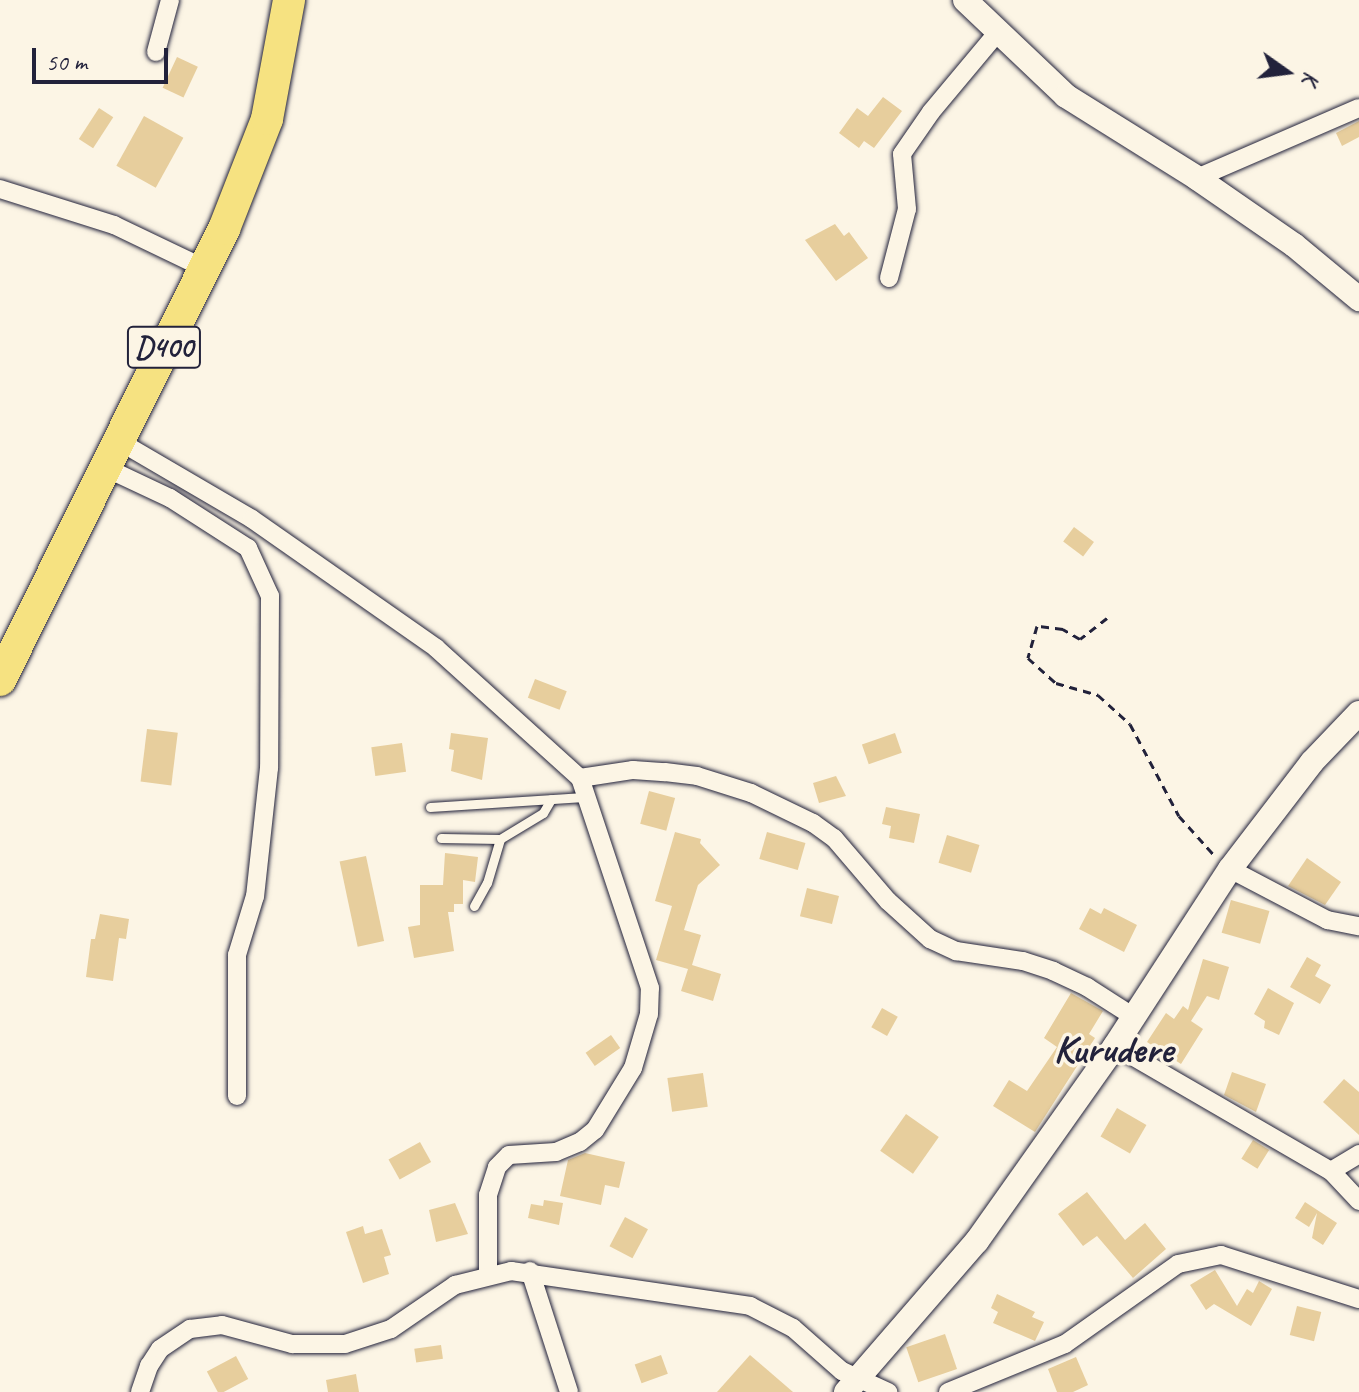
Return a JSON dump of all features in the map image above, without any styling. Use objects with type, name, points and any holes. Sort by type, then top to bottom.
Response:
[{"type":"highway","name":"D400","points":[[0,680],[110,454],[206,269],[267,119],[289,0]]},
{"type":"street","points":[[156,52],[170,0]]},
{"type":"street","points":[[965,0],[1066,96],[1197,178],[1294,245],[1359,299]]},
{"type":"street","points":[[889,278],[907,209],[902,154],[931,112],[998,32]]},
{"type":"street","points":[[1197,178],[1359,108]]},
{"type":"street","points":[[0,189],[114,225],[206,269]]},
{"type":"street","points":[[110,454],[252,519],[436,648],[580,778],[650,988],[649,1014],[633,1068],[595,1130],[556,1152],[509,1155],[497,1167],[489,1185],[488,1274]]},
{"type":"street","points":[[110,454],[170,498],[248,548],[270,596],[269,768],[255,896],[237,955],[237,1096]]},
{"type":"street","points":[[852,1385],[977,1241],[1115,1046],[1230,869],[1312,762],[1359,713]]},
{"type":"street","points":[[580,778],[633,770],[665,772],[697,776],[751,793],[813,823],[834,838],[888,901],[930,939],[956,951],[1023,961],[1053,971],[1087,987],[1134,1017]]},
{"type":"street","points":[[1230,869],[1327,920],[1359,926]]},
{"type":"street","points":[[1115,1046],[1331,1171],[1359,1201]]},
{"type":"street","points":[[1331,1171],[1359,1154]]},
{"type":"street","points":[[948,1392],[1065,1344],[1178,1264],[1221,1255],[1359,1299]]},
{"type":"street","points":[[530,1271],[569,1392]]},
{"type":"street","points":[[140,1392],[149,1366],[160,1349],[190,1329],[222,1325],[292,1344],[345,1344],[391,1329],[455,1285],[488,1274],[530,1271],[750,1306],[793,1328],[842,1371],[852,1385],[888,1392]]},
{"type":"lane","points":[[430,807],[584,797]]},
{"type":"lane","points":[[441,838],[500,839],[543,813],[551,799]]},
{"type":"lane","points":[[474,906],[487,883],[500,839]]},
{"type":"path","points":[[1107,618],[1080,639],[1063,629],[1037,626],[1028,658],[1056,683],[1098,695],[1130,724],[1179,816],[1230,869]]},
{"type":"building","points":[[177,57],[198,67],[183,98],[163,88]]},
{"type":"building","points":[[883,97],[902,111],[874,148],[864,141],[859,148],[839,133],[857,108],[868,116]]},
{"type":"building","points":[[99,108],[113,117],[93,148],[79,139]]},
{"type":"building","points":[[144,116],[183,138],[156,188],[116,166]]},
{"type":"building","points":[[1359,121],[1359,137],[1342,146],[1336,133]]},
{"type":"building","points":[[835,224],[844,236],[849,232],[868,258],[836,281],[805,240]]},
{"type":"building","points":[[1074,527],[1094,542],[1083,556],[1063,541]]},
{"type":"building","points":[[535,679],[567,691],[560,710],[528,698]]},
{"type":"building","points":[[147,729],[178,733],[171,785],[141,782]]},
{"type":"building","points":[[451,733],[488,738],[482,780],[451,771],[454,750],[449,749]]},
{"type":"building","points":[[895,733],[902,753],[869,764],[862,744]]},
{"type":"building","points":[[402,743],[406,772],[375,776],[371,747]]},
{"type":"building","points":[[836,776],[846,796],[819,803],[813,783]]},
{"type":"building","points":[[649,791],[675,798],[666,831],[640,824]]},
{"type":"building","points":[[886,807],[920,814],[914,843],[889,838],[891,826],[882,824]]},
{"type":"building","points":[[675,832],[701,839],[700,843],[720,865],[698,885],[684,930],[701,935],[692,965],[721,974],[713,1001],[681,991],[688,969],[656,960],[672,906],[655,901]]},
{"type":"building","points":[[767,832],[805,843],[798,870],[759,859]]},
{"type":"building","points":[[947,835],[980,845],[971,873],[939,863]]},
{"type":"building","points":[[445,853],[478,857],[475,882],[463,880],[463,904],[454,904],[454,912],[448,912],[454,951],[414,958],[408,927],[420,925],[420,885],[443,885]]},
{"type":"building","points":[[366,856],[384,941],[358,947],[340,862]]},
{"type":"building","points":[[1307,858],[1341,882],[1325,905],[1288,886]]},
{"type":"building","points":[[807,888],[839,896],[832,924],[800,916]]},
{"type":"building","points":[[1231,900],[1269,911],[1260,944],[1222,933]]},
{"type":"building","points":[[1090,908],[1101,914],[1104,908],[1137,925],[1124,952],[1079,929]]},
{"type":"building","points":[[100,914],[129,919],[126,939],[119,938],[113,981],[86,977],[91,939],[95,939]]},
{"type":"building","points":[[1307,957],[1321,965],[1315,976],[1331,985],[1320,1004],[1290,987]]},
{"type":"building","points":[[1203,959],[1229,967],[1219,1000],[1207,996],[1191,1021],[1203,1029],[1181,1064],[1147,1042],[1166,1013],[1174,1019],[1183,1006],[1188,1010]]},
{"type":"building","points":[[1268,988],[1294,1003],[1279,1035],[1264,1028],[1265,1021],[1254,1014]]},
{"type":"building","points":[[1071,993],[1103,1011],[1089,1034],[1095,1038],[1035,1132],[993,1106],[1009,1080],[1027,1091],[1057,1047],[1044,1038]]},
{"type":"building","points":[[882,1008],[898,1017],[887,1036],[871,1027]]},
{"type":"building","points":[[611,1035],[620,1048],[595,1066],[586,1053]]},
{"type":"building","points":[[1232,1072],[1266,1084],[1256,1112],[1224,1095]]},
{"type":"building","points":[[703,1073],[708,1107],[672,1112],[667,1078]]},
{"type":"building","points":[[1344,1079],[1359,1092],[1359,1135],[1323,1102]]},
{"type":"building","points":[[1117,1108],[1146,1125],[1130,1154],[1100,1137]]},
{"type":"building","points":[[906,1114],[939,1137],[913,1174],[880,1151]]},
{"type":"building","points":[[1253,1140],[1269,1150],[1257,1169],[1241,1159]]},
{"type":"building","points":[[420,1142],[431,1162],[400,1180],[389,1159]]},
{"type":"building","points":[[585,1153],[625,1162],[619,1188],[605,1185],[601,1205],[560,1196],[568,1160]]},
{"type":"building","points":[[1087,1192],[1125,1240],[1145,1223],[1166,1249],[1133,1278],[1097,1236],[1083,1246],[1058,1214]]},
{"type":"building","points":[[544,1200],[563,1203],[559,1225],[528,1218],[531,1204],[543,1206]]},
{"type":"building","points":[[1305,1202],[1337,1223],[1323,1245],[1312,1238],[1317,1213],[1309,1227],[1295,1218]]},
{"type":"building","points":[[455,1203],[468,1234],[436,1242],[429,1210]]},
{"type":"building","points":[[625,1217],[648,1229],[632,1258],[610,1246]]},
{"type":"building","points":[[363,1226],[365,1234],[382,1229],[391,1255],[384,1257],[389,1274],[363,1283],[346,1232]]},
{"type":"building","points":[[1215,1270],[1237,1306],[1247,1289],[1253,1293],[1259,1281],[1272,1289],[1251,1326],[1214,1304],[1206,1310],[1190,1285]]},
{"type":"building","points":[[997,1294],[1035,1312],[1032,1317],[1044,1322],[1035,1341],[993,1323],[998,1312],[991,1308]]},
{"type":"building","points":[[1297,1306],[1321,1312],[1314,1341],[1290,1335]]},
{"type":"building","points":[[945,1334],[957,1369],[918,1382],[906,1347]]},
{"type":"building","points":[[441,1345],[443,1359],[416,1363],[414,1349]]},
{"type":"building","points":[[661,1355],[668,1374],[642,1383],[635,1365]]},
{"type":"building","points":[[750,1355],[793,1392],[717,1392]]},
{"type":"building","points":[[236,1356],[248,1379],[218,1392],[207,1371]]},
{"type":"building","points":[[1076,1357],[1088,1385],[1073,1392],[1057,1392],[1048,1369]]},
{"type":"building","points":[[356,1374],[359,1392],[328,1392],[326,1380]]},
{"type":"district","name":"Kurudere","points":[[1113,1049]]}]
